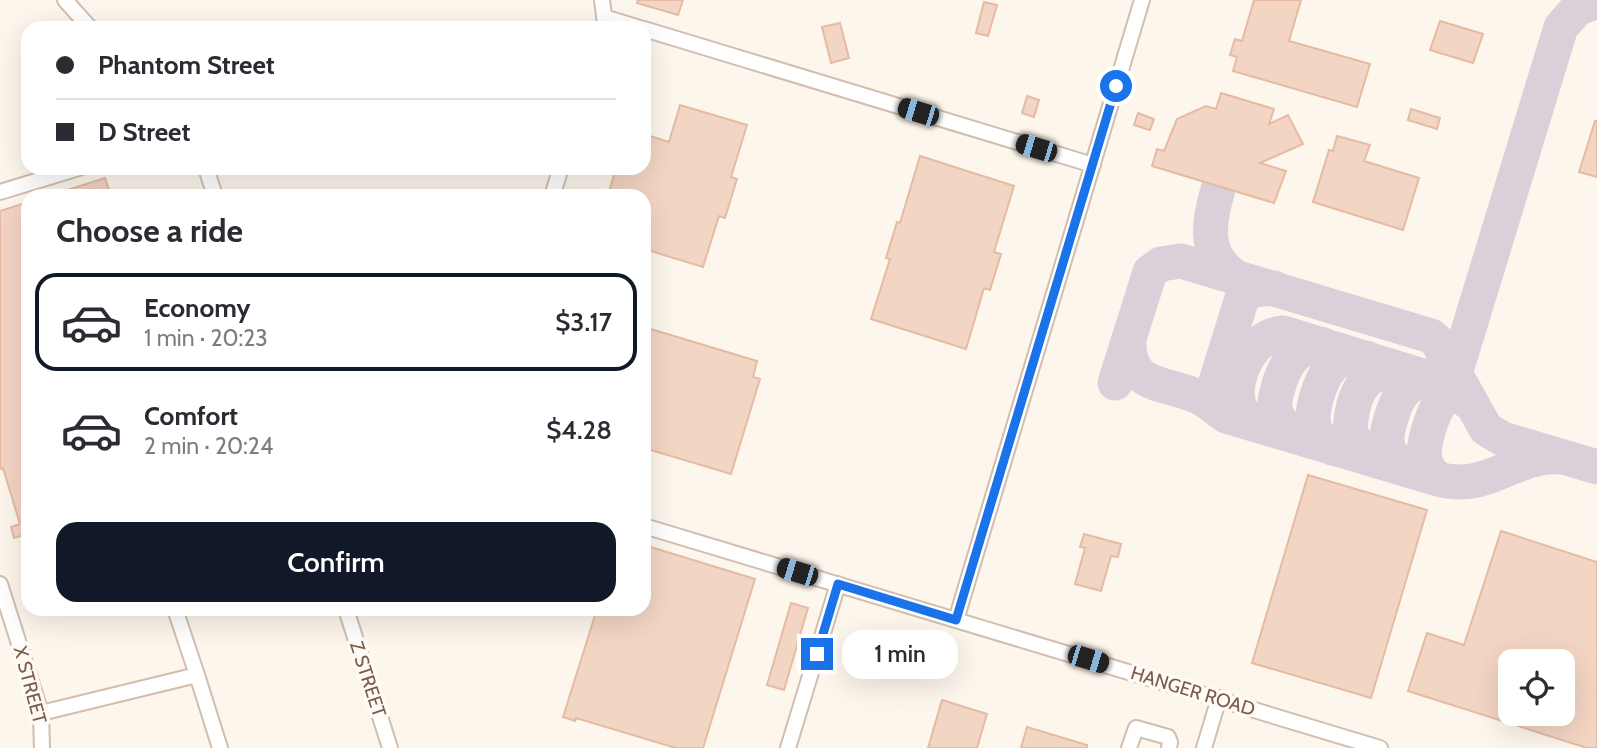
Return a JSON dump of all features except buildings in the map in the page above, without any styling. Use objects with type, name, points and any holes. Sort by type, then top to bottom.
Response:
[{"type":"street","points":[[65,0],[84,21]]},
{"type":"street","points":[[602,0],[604,21]]},
{"type":"street","points":[[956,620],[1142,0]]},
{"type":"street","points":[[651,32],[1093,164]]},
{"type":"street","points":[[0,192],[56,175]]},
{"type":"street","name":"HANGER ROAD","points":[[651,528],[1380,748]]},
{"type":"street","name":"X STREET","points":[[0,583],[41,713],[42,748]]},
{"type":"street","points":[[789,748],[838,584]]},
{"type":"street","points":[[177,616],[220,748]]},
{"type":"street","name":"Z STREET","points":[[348,616],[390,748]]},
{"type":"street","points":[[41,713],[197,675]]},
{"type":"street","points":[[1204,748],[1219,698]]},
{"type":"street","points":[[1129,748],[1136,728],[1168,737],[1169,748]]},
{"type":"taxiway","points":[[1455,374],[1561,27],[1577,9],[1597,1]]},
{"type":"taxiway","points":[[1219,186],[1211,224],[1213,248],[1217,259],[1236,277]]},
{"type":"taxiway","points":[[1115,383],[1150,272],[1161,264],[1181,261],[1431,336],[1437,341],[1486,429],[1503,439],[1597,467]]},
{"type":"taxiway","points":[[1214,388],[1242,298],[1253,290],[1274,288]]},
{"type":"taxiway","points":[[1257,425],[1246,416],[1239,405],[1237,394],[1241,371],[1246,360],[1262,341],[1283,333],[1442,382],[1460,389],[1466,395]]},
{"type":"taxiway","points":[[1129,338],[1130,355],[1134,367],[1141,375],[1150,381],[1199,397],[1226,416],[1438,479],[1472,481],[1528,461],[1559,457]]},
{"type":"taxiway","points":[[1294,436],[1276,413],[1278,388],[1292,358],[1304,349],[1321,344]]},
{"type":"taxiway","points":[[1332,448],[1316,432],[1313,424],[1319,389],[1327,373],[1338,362],[1355,357],[1366,358]]},
{"type":"taxiway","points":[[1371,459],[1360,450],[1350,431],[1353,407],[1368,380],[1376,374],[1400,369]]},
{"type":"taxiway","points":[[1404,469],[1388,445],[1387,434],[1392,415],[1398,400],[1407,389],[1418,382],[1434,380]]},
{"type":"taxiway","points":[[1438,479],[1428,468],[1424,454],[1426,438],[1435,412],[1444,399],[1457,394],[1471,404]]},
{"type":"route","points":[[817,654],[838,584],[956,620],[1116,86]]}]
